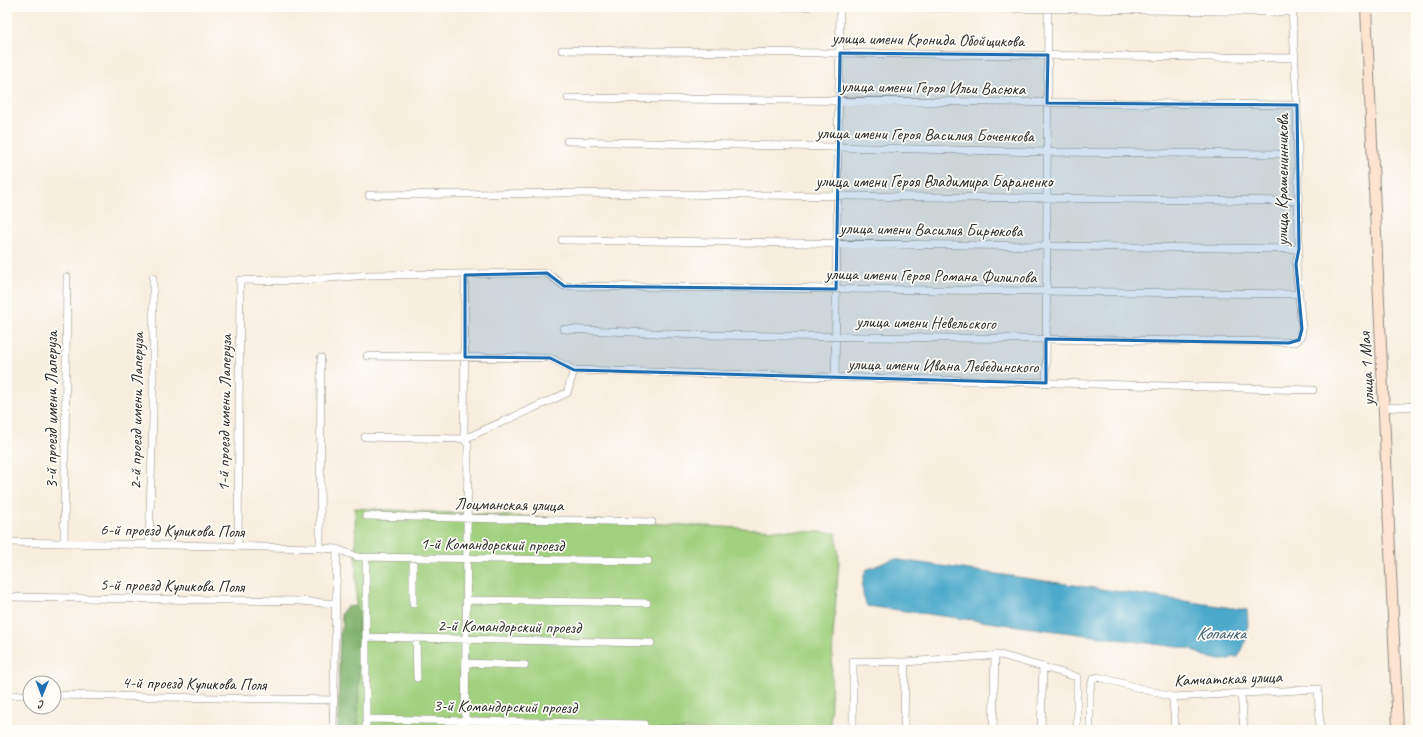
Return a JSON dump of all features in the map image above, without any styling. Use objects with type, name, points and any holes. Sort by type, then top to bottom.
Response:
[{"type":"street","points":[[722,7],[808,7]]},
{"type":"street","points":[[835,378],[840,7]]},
{"type":"street","points":[[917,7],[1292,10]]},
{"type":"street","name":"улица 1 Мая","points":[[1366,7],[1398,730]]},
{"type":"street","points":[[1046,383],[1048,8]]},
{"type":"street","name":"улица Крашенинникова","points":[[1289,343],[1299,340],[1302,333],[1296,264],[1299,249],[1297,105],[1292,10]]},
{"type":"street","name":"улица имени Кронида Обойщикова","points":[[562,50],[1294,58]]},
{"type":"street","name":"улица имени Героя Ильи Васюка","points":[[568,98],[1297,105]]},
{"type":"street","name":"улица имени Героя Василия Боченкова","points":[[567,140],[1047,152],[1282,154]]},
{"type":"street","name":"улица имени Героя Владимира Бараненко","points":[[369,195],[569,193],[1047,197],[1298,201]]},
{"type":"street","name":"улица имени Василия Бирюкова","points":[[562,240],[1299,249]]},
{"type":"street","name":"улица имени Героя Романа Филипова","points":[[465,275],[547,273],[564,286],[1298,294]]},
{"type":"street","name":"1-й проезд имени Лаперуза","points":[[238,547],[240,280],[292,281],[368,275],[465,275]]},
{"type":"street","points":[[465,275],[464,439],[468,444],[465,730]]},
{"type":"street","name":"3-й проезд имени Лаперуза","points":[[64,543],[67,277]]},
{"type":"street","name":"2-й проезд имени Лаперуза","points":[[149,545],[153,417],[153,278]]},
{"type":"street","name":"улица имени Невельского","points":[[563,329],[698,335],[1289,343]]},
{"type":"street","points":[[365,437],[464,439],[567,393],[574,370],[550,358],[367,356]]},
{"type":"street","points":[[320,548],[321,358]]},
{"type":"street","name":"улица имени Ивана Лебединского","points":[[574,370],[1313,390]]},
{"type":"street","points":[[1384,408],[1416,406]]},
{"type":"street","name":"Лоцманская улица","points":[[366,516],[652,522]]},
{"type":"street","name":"6-й проезд Куликова Поля","points":[[7,542],[336,549]]},
{"type":"street","points":[[333,730],[336,549]]},
{"type":"street","name":"1-й Командорский проезд","points":[[336,549],[358,557],[467,560],[648,561]]},
{"type":"street","points":[[366,557],[366,730]]},
{"type":"street","points":[[413,558],[413,604]]},
{"type":"street","name":"5-й проезд Куликова Поля","points":[[7,597],[300,601],[336,604]]},
{"type":"street","name":"2-й Командорский проезд","points":[[466,600],[647,603]]},
{"type":"street","name":"2-й Командорский проезд","points":[[366,637],[651,643]]},
{"type":"street","points":[[416,639],[416,678]]},
{"type":"street","points":[[993,730],[995,655]]},
{"type":"street","points":[[853,730],[853,661],[905,662],[995,655],[1001,655],[1077,676],[1077,730]]},
{"type":"street","points":[[904,730],[905,662]]},
{"type":"street","points":[[466,663],[525,665]]},
{"type":"street","points":[[1041,730],[1043,667]]},
{"type":"street","name":"Камчатская улица","points":[[1090,730],[1090,689],[1093,679],[1104,678],[1173,697],[1318,689],[1320,730]]},
{"type":"street","points":[[1241,693],[1244,730]]},
{"type":"street","points":[[7,695],[22,695]]},
{"type":"street","name":"4-й проезд Куликова Поля","points":[[62,695],[334,700]]},
{"type":"street","points":[[1173,697],[1175,730]]},
{"type":"street","name":"3-й Командорский проезд","points":[[366,719],[644,724]]},
{"type":"highlighted area","points":[[840,53],[1048,55],[1047,103],[1297,105],[1299,249],[1296,264],[1302,329],[1299,340],[1289,343],[1046,339],[1046,383],[574,370],[550,358],[465,357],[465,275],[547,273],[564,286],[836,289]]},
{"type":"green space","points":[[355,508],[836,533],[839,561],[833,636],[830,730],[358,730]]},
{"type":"green space","points":[[354,606],[358,609],[358,730],[338,730],[340,631],[343,625],[341,614],[346,607]]},
{"type":"water","name":"Копанка","points":[[893,559],[1247,610],[1248,628],[1246,640],[1238,657],[1222,660],[1212,659],[1192,649],[867,606],[862,588],[866,570]]}]
